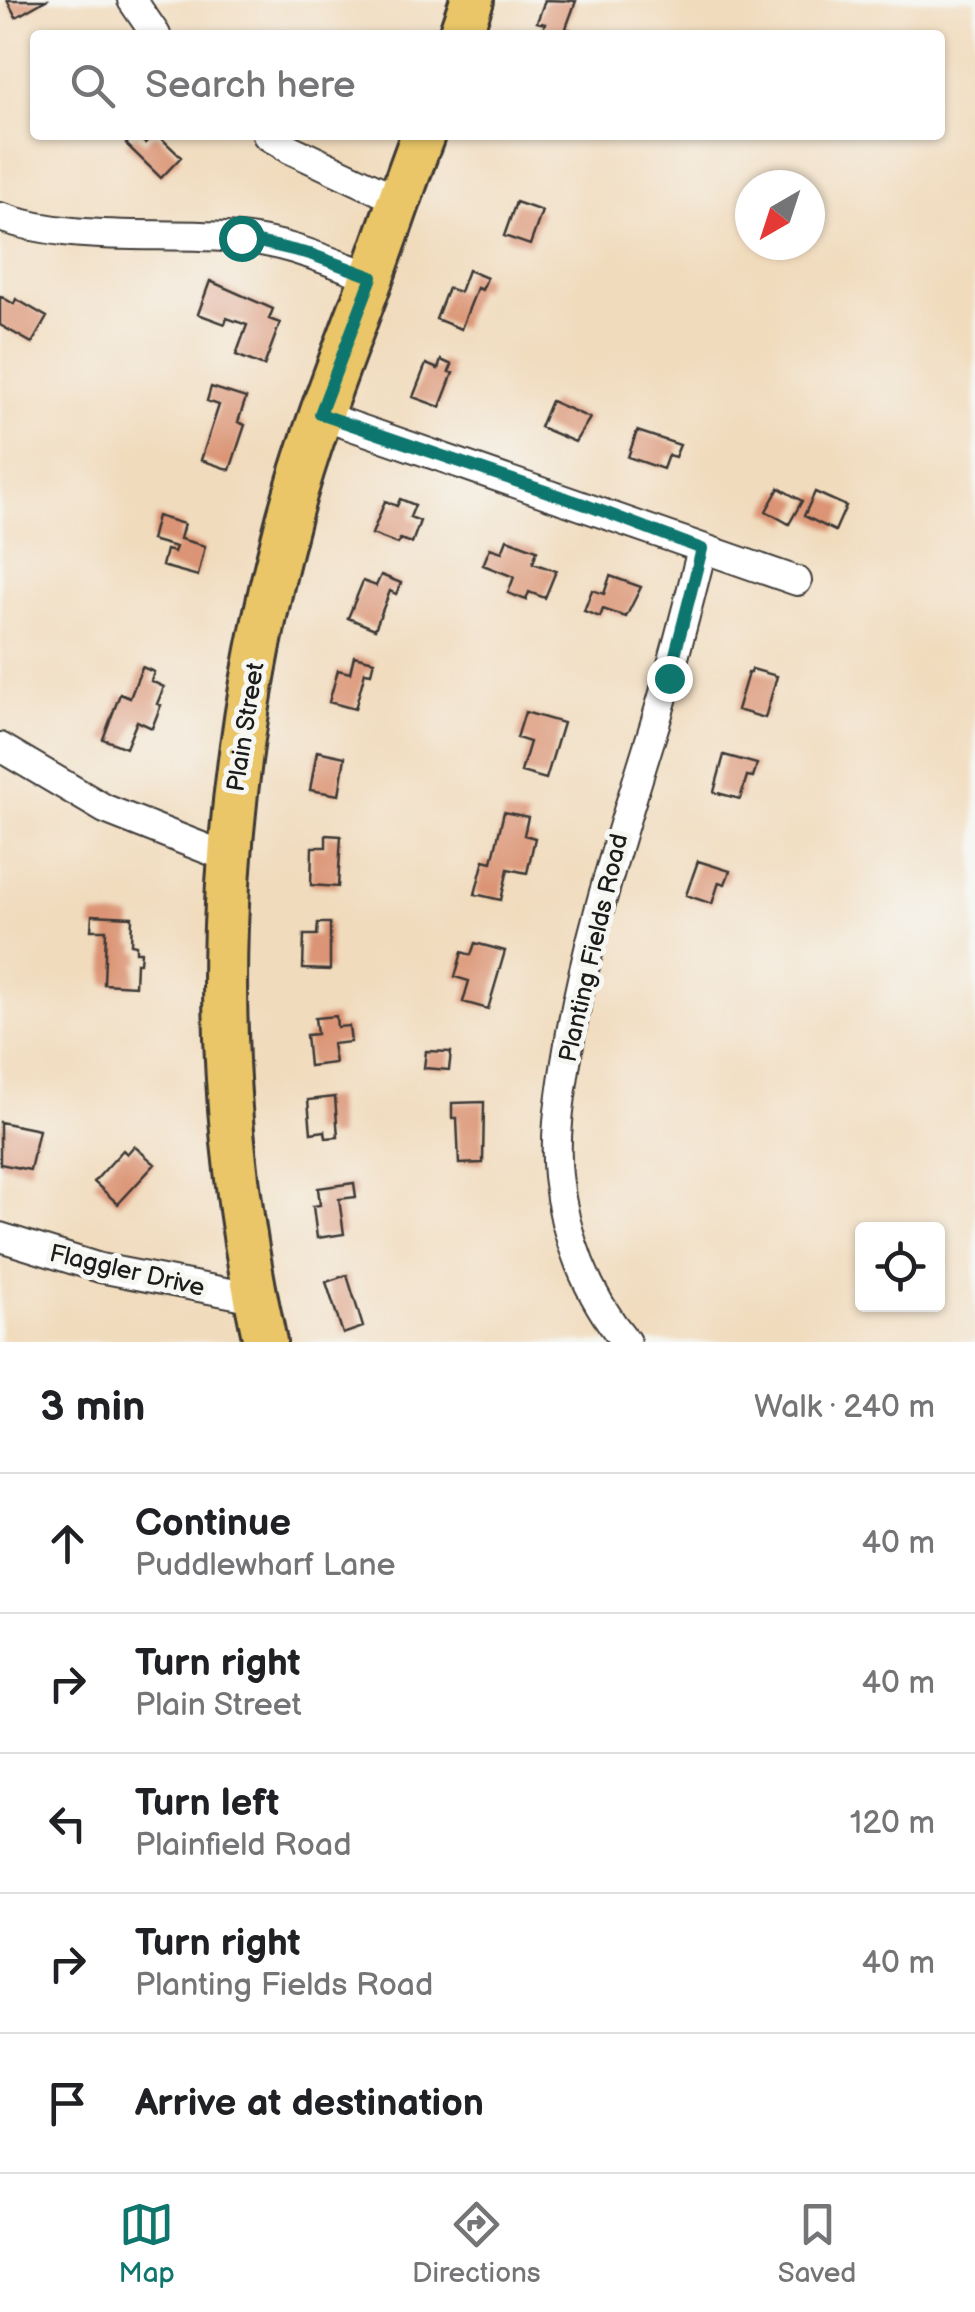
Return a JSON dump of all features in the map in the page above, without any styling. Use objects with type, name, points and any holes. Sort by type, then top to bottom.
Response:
[{"type":"main road","points":[[462,30],[472,0]]},
{"type":"main road","name":"Plain Street","points":[[266,1342],[236,1171],[228,1075],[224,970],[227,857],[264,623],[289,517],[320,414],[420,140]]},
{"type":"street","points":[[132,0],[153,30]]},
{"type":"street","points":[[276,140],[398,200]]},
{"type":"street","points":[[0,216],[64,230],[241,238],[294,249],[372,277]]},
{"type":"street","points":[[320,414],[796,581]]},
{"type":"street","name":"Planting Fields Road","points":[[626,1342],[596,1298],[571,1238],[558,1173],[557,1130],[580,984],[612,862],[669,678],[702,549]]},
{"type":"street","points":[[0,747],[105,809],[227,857]]},
{"type":"street","name":"Flaggler Drive","points":[[0,1237],[100,1268],[256,1298]]},
{"type":"building","points":[[7,0],[46,0],[16,17]]},
{"type":"building","points":[[545,0],[576,1],[566,28],[572,30],[543,30],[545,24],[537,22]]},
{"type":"building","points":[[130,140],[163,140],[181,157],[161,178],[126,144]]},
{"type":"building","points":[[516,202],[542,211],[530,245],[504,236]]},
{"type":"building","points":[[468,270],[487,278],[482,290],[477,288],[461,329],[436,319],[448,288],[460,292]]},
{"type":"building","points":[[210,281],[273,309],[269,319],[280,323],[264,366],[236,355],[247,325],[227,318],[225,324],[198,314]]},
{"type":"building","points":[[0,296],[14,304],[16,299],[47,317],[32,343],[0,325]]},
{"type":"building","points":[[441,360],[452,365],[449,372],[453,373],[440,407],[413,397],[426,364],[438,369]]},
{"type":"building","points":[[211,387],[246,398],[238,422],[245,425],[230,470],[201,460],[219,405],[207,401]]},
{"type":"building","points":[[551,401],[590,418],[575,442],[540,427]]},
{"type":"building","points":[[637,431],[680,445],[675,457],[668,455],[663,469],[628,457]]},
{"type":"building","points":[[779,488],[802,501],[789,524],[766,511]]},
{"type":"building","points":[[815,492],[846,506],[835,531],[804,516]]},
{"type":"building","points":[[400,499],[415,505],[410,517],[420,521],[412,543],[400,539],[398,544],[372,534],[385,501],[397,506]]},
{"type":"building","points":[[157,516],[184,524],[180,539],[205,546],[198,576],[162,566],[166,550],[174,552],[176,547],[151,540]]},
{"type":"building","points":[[507,539],[537,550],[533,563],[556,571],[545,598],[529,592],[526,600],[508,593],[514,577],[483,565],[490,548],[502,552]]},
{"type":"building","points":[[381,575],[401,583],[396,594],[390,591],[375,629],[348,618],[363,581],[376,586]]},
{"type":"building","points":[[610,576],[641,587],[626,617],[603,609],[600,617],[584,611],[592,590],[604,594]]},
{"type":"building","points":[[354,656],[374,661],[371,673],[365,672],[355,709],[329,702],[338,670],[350,673]]},
{"type":"building","points":[[142,667],[154,672],[151,681],[164,687],[157,704],[161,705],[152,728],[137,721],[126,748],[103,739],[120,694],[130,698]]},
{"type":"building","points":[[752,669],[777,676],[765,718],[737,710]]},
{"type":"building","points":[[525,712],[563,723],[546,779],[521,772],[530,742],[517,738]]},
{"type":"building","points":[[317,751],[345,757],[339,795],[310,790]]},
{"type":"building","points":[[724,755],[757,764],[753,777],[747,776],[740,799],[714,792]]},
{"type":"building","points":[[504,812],[528,817],[524,835],[535,838],[527,873],[508,869],[501,900],[475,894],[484,860],[492,862]]},
{"type":"building","points":[[326,835],[341,836],[338,887],[311,885],[312,847],[326,847]]},
{"type":"building","points":[[698,861],[730,871],[725,884],[719,882],[712,904],[686,895]]},
{"type":"building","points":[[92,915],[132,917],[131,944],[136,945],[136,952],[141,952],[140,963],[136,963],[135,986],[104,984],[106,930],[91,930]]},
{"type":"building","points":[[318,923],[330,923],[330,970],[303,969],[304,935],[317,935]]},
{"type":"building","points":[[475,943],[505,951],[488,1009],[463,1002],[469,981],[455,977],[462,952],[471,955]]},
{"type":"building","points":[[336,1016],[337,1027],[349,1026],[351,1042],[332,1044],[335,1063],[309,1066],[306,1035],[317,1034],[315,1018]]},
{"type":"building","points":[[426,1051],[451,1052],[449,1070],[424,1068]]},
{"type":"building","points":[[335,1097],[338,1137],[326,1138],[325,1131],[311,1133],[308,1100]]},
{"type":"building","points":[[484,1102],[483,1163],[459,1164],[457,1118],[452,1118],[452,1103]]},
{"type":"building","points":[[0,1122],[39,1130],[30,1170],[0,1164]]},
{"type":"building","points":[[134,1146],[155,1164],[118,1204],[94,1182],[123,1150],[127,1154]]},
{"type":"building","points":[[354,1183],[356,1197],[339,1199],[344,1234],[317,1238],[313,1206],[320,1205],[318,1188]]},
{"type":"building","points":[[347,1275],[363,1327],[343,1334],[326,1282]]},
{"type":"route","points":[[241,238],[278,244],[372,277],[320,414],[702,549],[669,678]]}]
